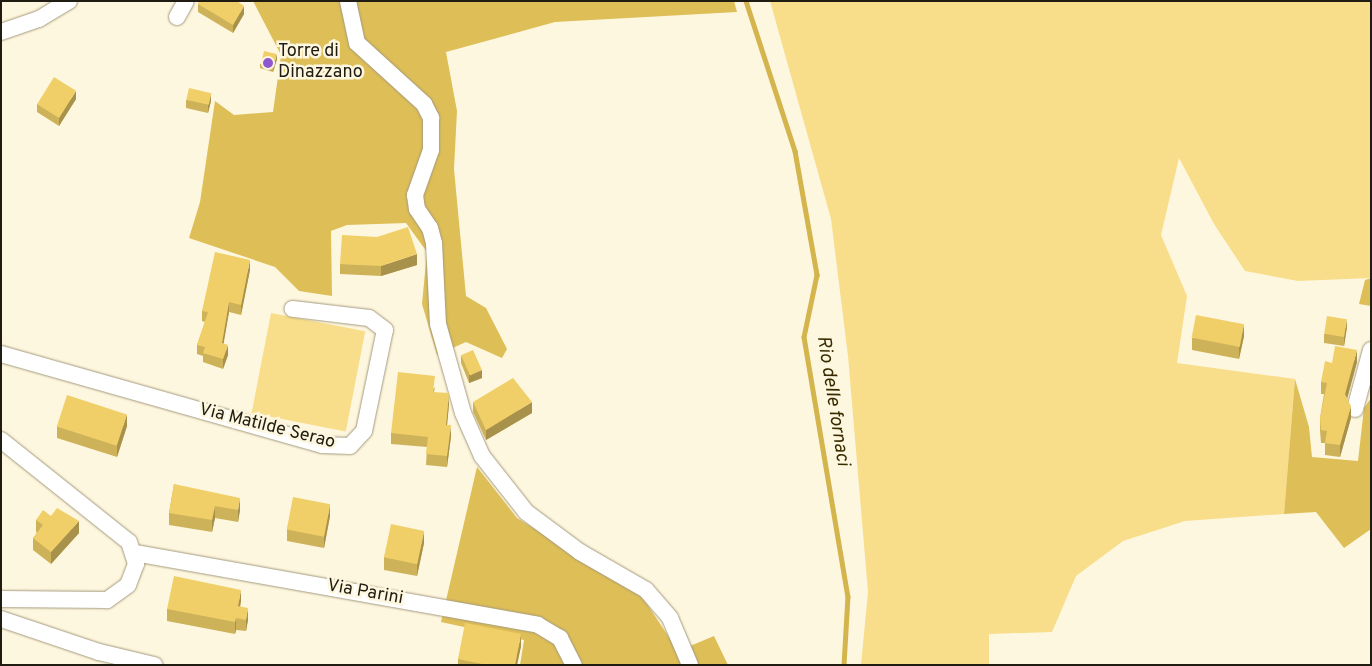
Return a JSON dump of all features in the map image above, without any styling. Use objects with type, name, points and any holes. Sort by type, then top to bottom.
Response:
[{"type":"street","points":[[1,32],[39,20],[69,1]]},
{"type":"street","points":[[177,16],[186,1]]},
{"type":"street","points":[[348,1],[357,43],[424,104],[431,118],[430,150],[415,195],[417,209],[430,228],[434,243],[438,324],[463,413],[482,456],[526,512],[580,552],[646,590],[670,618],[690,665]]},
{"type":"street","name":"Via Matilde Serao","points":[[1,354],[322,444],[350,446],[364,431],[385,330],[369,318],[293,309]]},
{"type":"street","points":[[1355,409],[1371,350]]},
{"type":"street","points":[[1,440],[103,518],[135,553],[128,585],[107,600],[1,599]]},
{"type":"street","name":"Via Parini","points":[[135,553],[538,625],[560,638],[574,665]]},
{"type":"street","points":[[1,619],[99,652],[154,665]]},
{"type":"shaded area","points":[[253,1],[734,1],[737,12],[555,22],[446,52],[457,111],[454,169],[466,296],[486,308],[507,349],[502,358],[466,342],[437,355],[422,304],[427,252],[406,223],[347,225],[331,231],[332,296],[299,291],[275,267],[189,238],[200,202],[215,101],[234,115],[273,112],[281,55]]},
{"type":"shaded area","points":[[770,1],[1371,1],[1371,278],[1298,281],[1245,271],[1214,224],[1179,158],[1161,235],[1187,296],[1177,363],[1295,379],[1284,514],[1185,521],[1123,541],[1076,576],[1052,632],[989,634],[989,665],[861,665],[868,592],[848,356],[831,219]]},
{"type":"shaded area","points":[[1371,278],[1371,306],[1359,304],[1365,280]]},
{"type":"shaded area","points":[[271,313],[365,331],[346,431],[252,413]]},
{"type":"shaded area","points":[[1295,379],[1309,427],[1312,457],[1358,461],[1364,408],[1371,398],[1371,529],[1344,548],[1316,512],[1284,514]]},
{"type":"shaded area","points":[[477,467],[517,518],[641,595],[678,651],[714,636],[728,665],[520,665],[524,640],[441,622]]},
{"type":"building","points":[[199,1],[237,1],[244,6],[233,25],[198,4]]},
{"type":"building","name":"Torre di Dinazzano","points":[[264,51],[277,54],[274,68],[261,65]]},
{"type":"building","points":[[54,77],[76,91],[59,118],[37,104]]},
{"type":"building","points":[[189,88],[211,93],[209,105],[186,100]]},
{"type":"building","points":[[408,227],[417,254],[381,266],[340,264],[342,235],[377,237]]},
{"type":"building","points":[[215,252],[250,260],[241,305],[229,302],[222,343],[228,345],[223,359],[203,353],[205,347],[197,345],[208,312],[202,311]]},
{"type":"building","points":[[1196,315],[1244,324],[1240,347],[1192,338]]},
{"type":"building","points":[[1327,316],[1347,319],[1344,337],[1324,334]]},
{"type":"building","points":[[1335,346],[1357,350],[1345,394],[1351,406],[1340,445],[1325,443],[1327,431],[1321,430],[1320,418],[1327,383],[1321,382],[1325,361],[1332,363]]},
{"type":"building","points":[[473,350],[482,370],[470,375],[461,355]]},
{"type":"building","points":[[398,372],[435,376],[433,392],[449,393],[446,425],[451,425],[447,456],[426,454],[428,437],[391,433]]},
{"type":"building","points":[[513,378],[532,402],[486,430],[473,402]]},
{"type":"building","points":[[67,395],[127,414],[117,446],[57,426]]},
{"type":"building","points":[[174,484],[240,498],[238,510],[215,506],[212,520],[169,513]]},
{"type":"building","points":[[293,497],[330,504],[324,537],[287,529]]},
{"type":"building","points":[[57,508],[79,521],[51,552],[33,538],[43,525],[36,520],[43,510],[51,516]]},
{"type":"building","points":[[391,524],[424,531],[417,564],[384,557]]},
{"type":"building","points":[[174,576],[241,590],[238,606],[248,608],[246,620],[236,618],[235,622],[167,609]]},
{"type":"building","points":[[465,623],[521,634],[515,665],[487,665],[458,659]]},
{"type":"waterway","name":"Rio delle fornaci","points":[[746,1],[795,151],[817,275],[804,337],[848,596],[844,665]]},
{"type":"place","name":"Torre di Dinazzano","points":[[268,63]]}]
